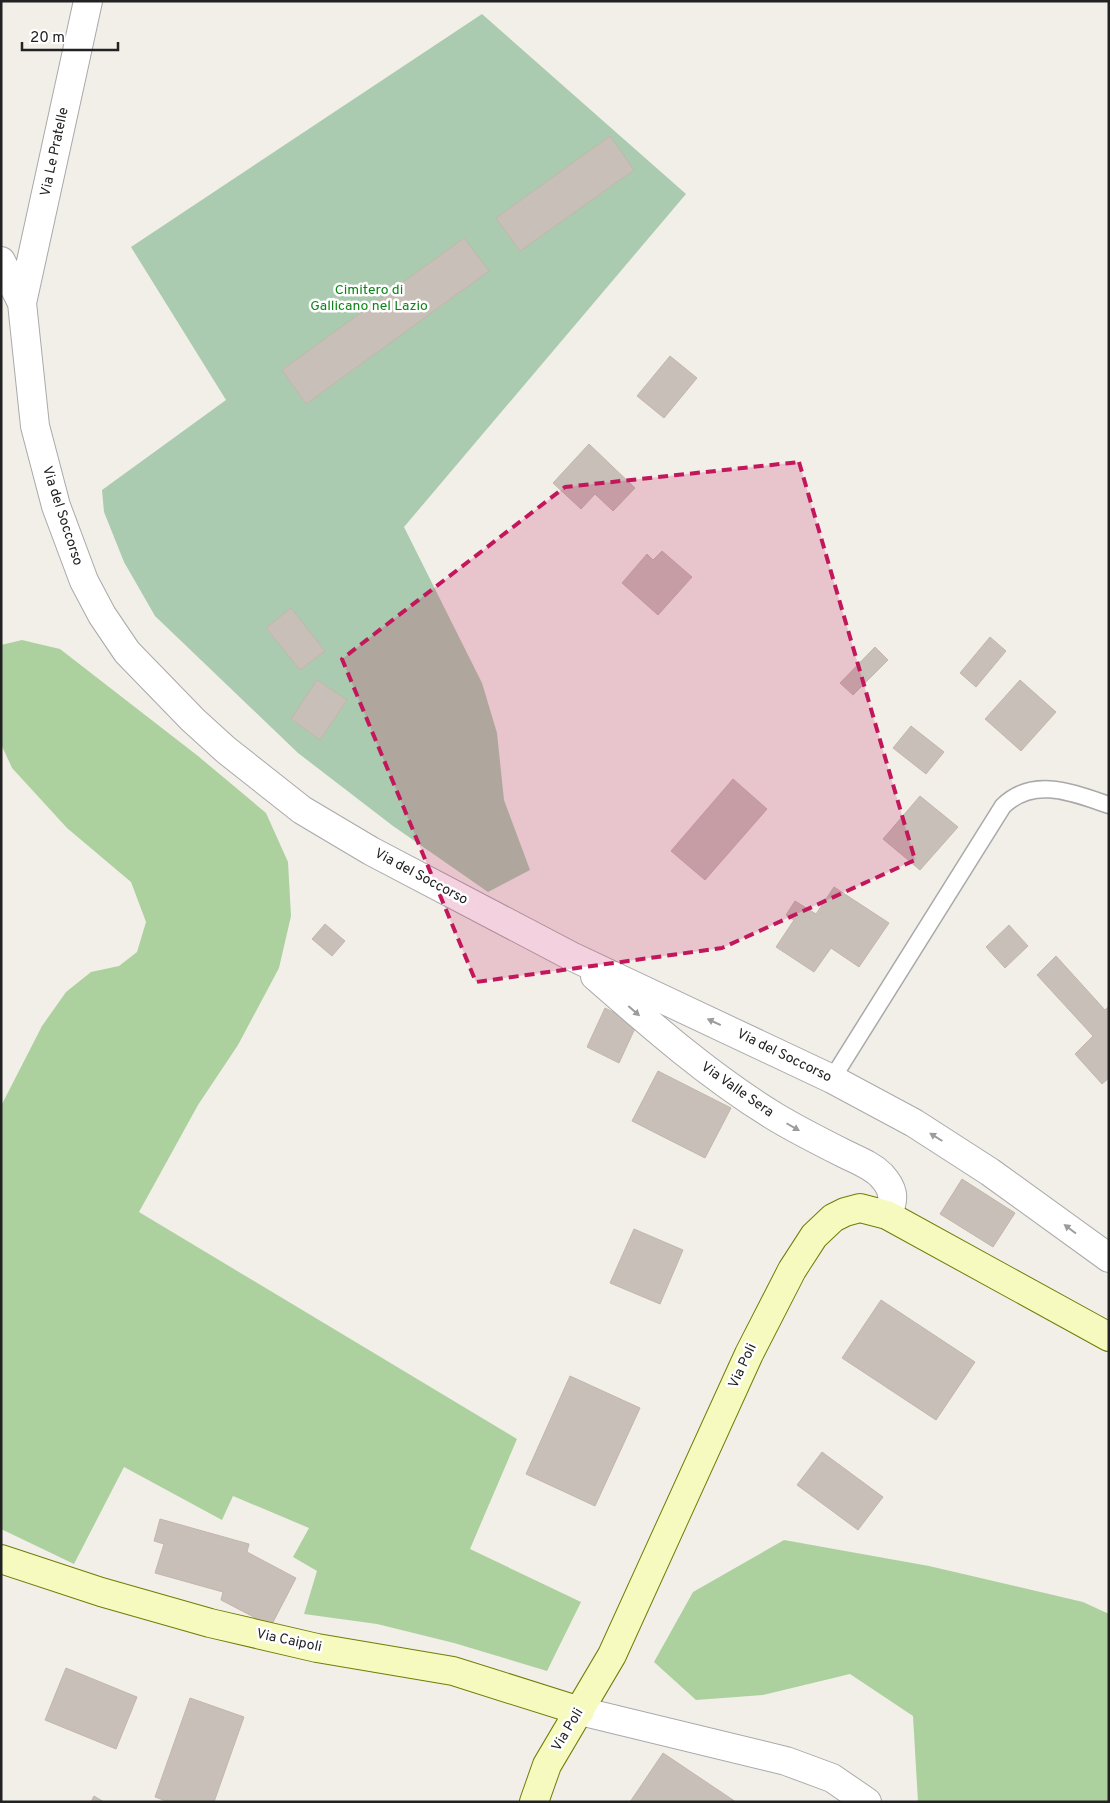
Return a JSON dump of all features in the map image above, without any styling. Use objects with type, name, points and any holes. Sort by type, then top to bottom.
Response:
[{"type":"street","name":"Via Le Pratelle","points":[[22,303],[88,1]]},
{"type":"street","name":"Via del Soccorso","points":[[1,261],[22,303],[35,426],[56,506],[84,581],[102,615],[127,652],[193,720],[226,750],[302,810],[371,851],[571,956],[832,1079],[914,1123],[952,1146],[1109,1258]]},
{"type":"street","name":"Via Valle Sera","points":[[571,956],[658,1031],[738,1092],[806,1134],[867,1164],[879,1173],[893,1193],[892,1205],[887,1215]]},
{"type":"street","name":"Via Poli","points":[[534,1802],[547,1764],[612,1654],[748,1354],[773,1304],[814,1236],[828,1222],[845,1212],[860,1208],[887,1215],[1109,1338]]},
{"type":"street","name":"Via Caipoli","points":[[1,1559],[101,1592],[210,1623],[317,1648],[452,1671],[580,1711]]},
{"type":"street","points":[[580,1711],[786,1761],[819,1772],[844,1784],[867,1802]]},
{"type":"lane","points":[[832,1079],[1003,806],[1020,793],[1038,789],[1071,792],[1109,805]]},
{"type":"highlighted area","points":[[799,462],[915,860],[722,948],[476,982],[342,659],[565,487]]},
{"type":"green space","name":"Cimitero di Gallicano nel Lazio","points":[[482,14],[686,194],[404,527],[482,683],[497,733],[504,800],[530,870],[488,892],[393,826],[298,753],[155,616],[124,562],[104,512],[102,490],[226,400],[131,247]]},
{"type":"green space","points":[[22,640],[60,649],[198,756],[266,813],[288,862],[291,916],[279,968],[238,1045],[198,1105],[139,1212],[517,1439],[470,1549],[581,1602],[547,1671],[454,1643],[377,1624],[304,1614],[317,1571],[293,1557],[309,1528],[233,1496],[222,1520],[124,1467],[74,1564],[1,1529],[1,1106],[42,1026],[66,992],[91,972],[119,966],[137,952],[146,922],[131,882],[67,828],[12,768],[1,744],[1,645]]},
{"type":"green space","points":[[784,1540],[929,1566],[1083,1602],[1109,1614],[1109,1802],[918,1802],[913,1716],[850,1674],[763,1695],[696,1700],[654,1662],[693,1592]]},
{"type":"building","points":[[610,136],[634,170],[520,251],[496,218]]},
{"type":"building","points":[[464,238],[489,271],[306,404],[282,370]]},
{"type":"building","points":[[670,356],[697,378],[664,418],[637,396]]},
{"type":"building","points":[[589,444],[635,488],[613,511],[595,494],[581,509],[553,483]]},
{"type":"building","points":[[662,551],[692,577],[658,615],[622,583],[647,554],[653,560]]},
{"type":"building","points":[[291,608],[325,651],[300,670],[266,628]]},
{"type":"building","points":[[990,637],[1006,651],[976,687],[960,673]]},
{"type":"building","points":[[875,647],[888,660],[853,695],[840,683]]},
{"type":"building","points":[[317,680],[347,700],[320,740],[291,719]]},
{"type":"building","points":[[1020,680],[1056,712],[1021,751],[985,719]]},
{"type":"building","points":[[911,726],[944,752],[926,774],[893,748]]},
{"type":"building","points":[[733,779],[767,809],[705,880],[671,851]]},
{"type":"building","points":[[920,796],[958,827],[920,870],[883,839]]},
{"type":"building","points":[[834,887],[889,923],[859,967],[831,948],[814,972],[776,947],[794,920],[786,915],[795,901],[816,914]]},
{"type":"building","points":[[325,924],[345,941],[332,956],[312,939]]},
{"type":"building","points":[[1009,925],[1028,946],[1005,968],[986,947]]},
{"type":"building","points":[[1056,956],[1105,1010],[1109,1006],[1109,1078],[1102,1084],[1075,1054],[1093,1036],[1037,975]]},
{"type":"building","points":[[605,1008],[637,1024],[619,1063],[587,1047]]},
{"type":"building","points":[[658,1071],[731,1108],[705,1158],[632,1121]]},
{"type":"building","points":[[962,1179],[1015,1213],[993,1247],[940,1214]]},
{"type":"building","points":[[634,1229],[683,1250],[660,1304],[610,1283]]},
{"type":"building","points":[[881,1300],[975,1362],[936,1420],[842,1358]]},
{"type":"building","points":[[570,1376],[640,1408],[595,1506],[526,1474]]},
{"type":"building","points":[[822,1452],[883,1497],[858,1530],[797,1485]]},
{"type":"building","points":[[160,1519],[249,1544],[247,1552],[296,1578],[271,1626],[221,1600],[223,1592],[155,1573],[164,1544],[154,1541]]},
{"type":"building","points":[[66,1668],[137,1697],[116,1749],[45,1720]]},
{"type":"building","points":[[190,1698],[244,1717],[214,1802],[169,1802],[155,1797]]},
{"type":"building","points":[[663,1753],[736,1802],[630,1802]]},
{"type":"building","points":[[94,1796],[104,1802],[91,1802]]}]
